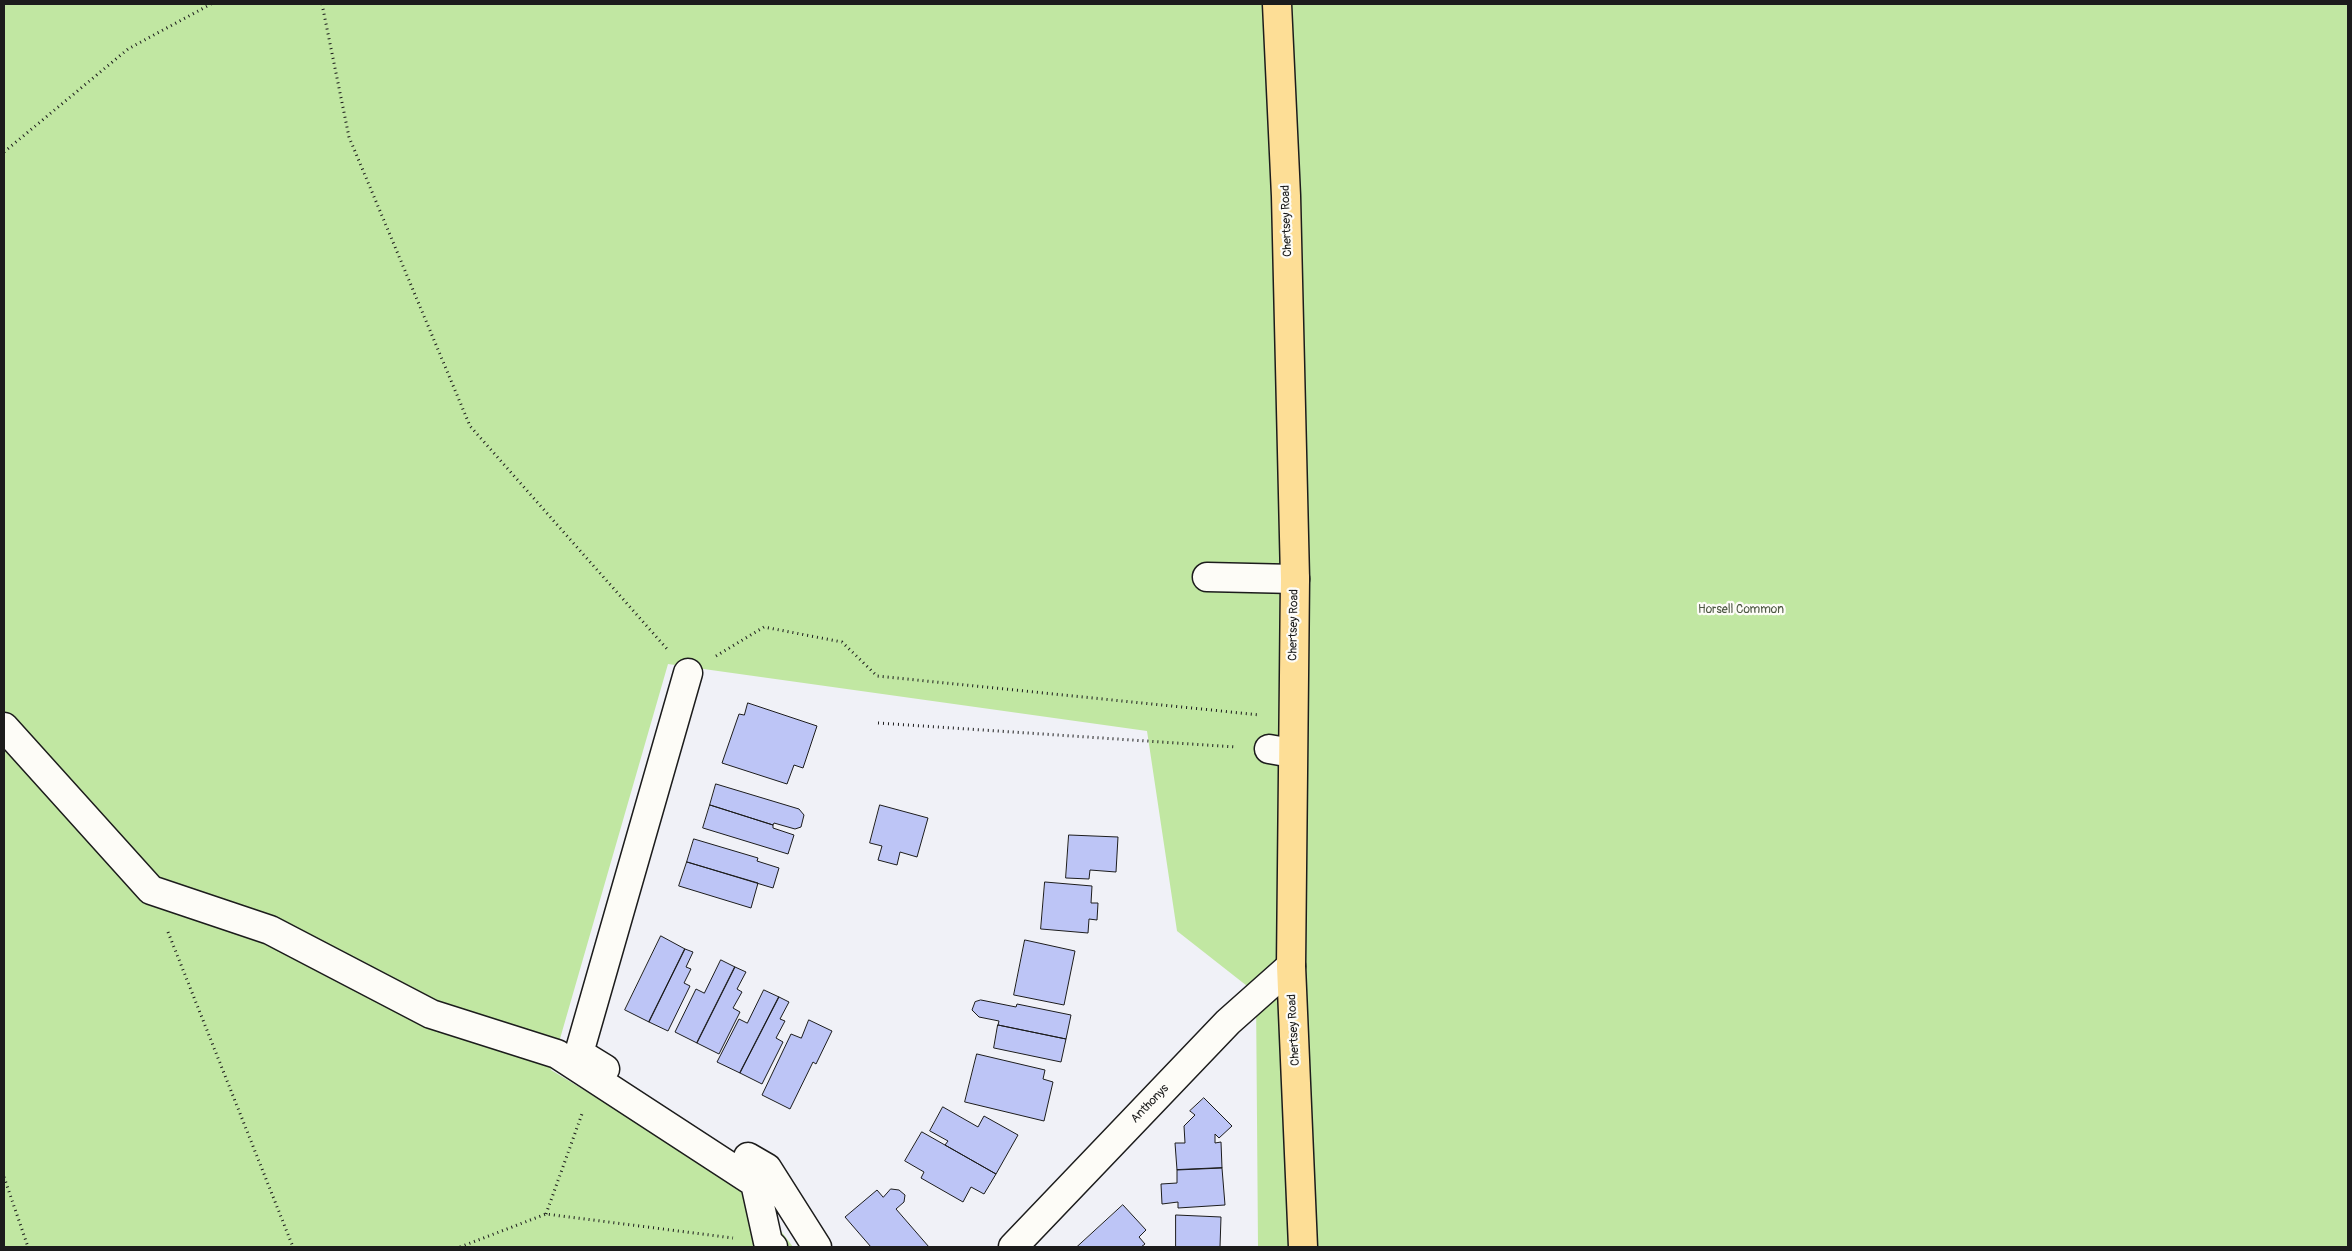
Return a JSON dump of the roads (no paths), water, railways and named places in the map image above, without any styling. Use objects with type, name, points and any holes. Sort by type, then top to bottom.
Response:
[{"type":"main road","name":"Chertsey Road","points":[[1277,4],[1286,196],[1295,579],[1281,751],[1303,1247]]},
{"type":"street","points":[[1207,577],[1295,579]]},
{"type":"street","points":[[688,673],[579,1053],[767,1168],[816,1247]]},
{"type":"street","points":[[4,727],[151,890],[270,930],[431,1014],[557,1054],[756,1183],[770,1245]]},
{"type":"street","name":"Anthonys","points":[[1013,1247],[1228,1022],[1291,966]]},
{"type":"park label","name":"Horsell Common","points":[[1741,610]]}]
